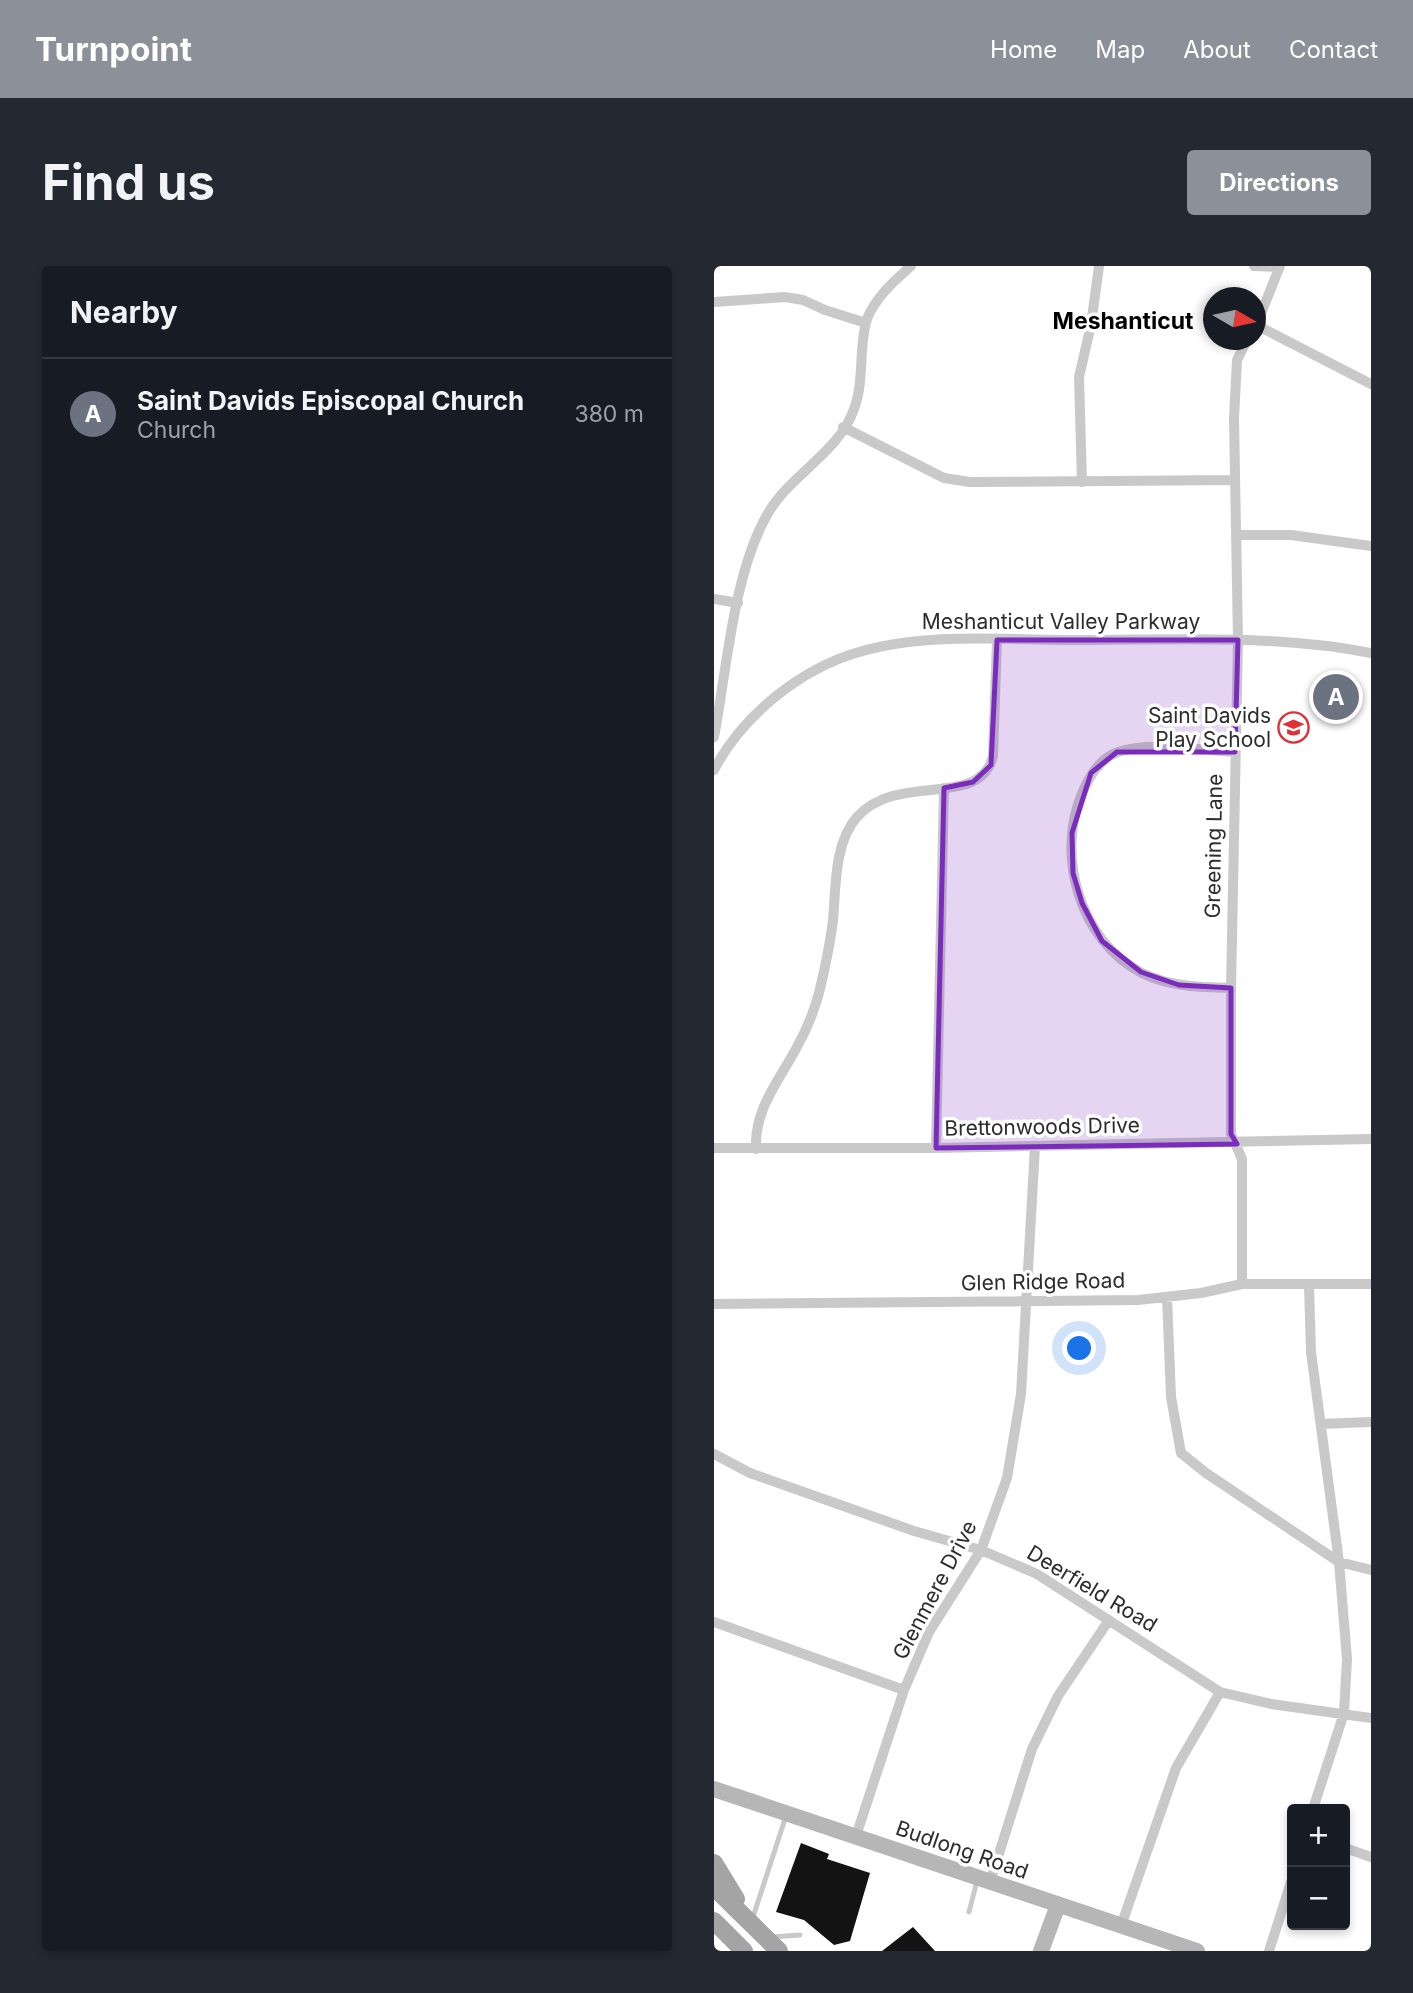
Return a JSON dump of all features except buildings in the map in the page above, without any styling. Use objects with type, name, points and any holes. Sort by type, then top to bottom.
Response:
[{"type":"main road","name":"Budlong Road","points":[[714,1788],[1196,1951]]},
{"type":"main road","points":[[714,1863],[751,1923]]},
{"type":"main road","points":[[714,1887],[779,1951]]},
{"type":"main road","points":[[1041,1951],[1058,1905]]},
{"type":"main road","points":[[714,1921],[744,1951]]},
{"type":"street","points":[[714,737],[738,603],[751,552],[767,515],[792,481],[825,452],[854,410],[866,323],[880,297],[911,266]]},
{"type":"street","points":[[1082,482],[1079,377],[1091,326],[1099,266]]},
{"type":"street","points":[[1254,266],[1279,267],[1266,300]]},
{"type":"street","points":[[714,302],[785,297],[803,300],[866,323]]},
{"type":"street","points":[[1266,331],[1371,384]]},
{"type":"street","name":"Greening Lane","points":[[1242,350],[1237,360],[1235,480],[1238,640],[1231,988],[1231,1134],[1242,1159],[1242,1284]]},
{"type":"street","points":[[844,427],[944,478],[970,482],[1235,480]]},
{"type":"street","points":[[1238,535],[1291,535],[1371,546]]},
{"type":"street","points":[[714,599],[738,603]]},
{"type":"street","points":[[755,1149],[759,1115],[798,1046],[816,1002],[827,964],[840,856],[855,819],[884,797],[903,791],[961,787],[987,773],[991,765],[998,639]]},
{"type":"street","name":"Meshanticut Valley Parkway","points":[[714,770],[727,744],[763,708],[804,677],[858,652],[924,640],[1238,640],[1340,647],[1371,653]]},
{"type":"street","points":[[1231,988],[1180,985],[1141,972],[1102,941],[1082,904],[1073,873],[1072,833],[1080,798],[1091,774],[1118,752],[1147,748],[1235,752]]},
{"type":"street","points":[[936,1148],[944,788]]},
{"type":"street","name":"Brettonwoods Drive","points":[[714,1148],[1237,1144],[1371,1139]]},
{"type":"street","name":"Glenmere Drive","points":[[856,1836],[904,1690],[929,1632],[981,1550],[1007,1478],[1016,1438],[1027,1303],[1035,1146]]},
{"type":"street","name":"Glen Ridge Road","points":[[714,1304],[1027,1303],[1167,1297],[1242,1284],[1371,1284]]},
{"type":"street","points":[[1309,1286],[1311,1352],[1339,1562],[1347,1659],[1344,1713],[1316,1804]]},
{"type":"street","points":[[1167,1297],[1171,1396],[1181,1453],[1206,1473],[1339,1562],[1371,1570]]},
{"type":"street","points":[[1321,1424],[1371,1422]]},
{"type":"street","name":"Deerfield Road","points":[[714,1454],[750,1473],[914,1531],[981,1550],[1037,1574],[1220,1692],[1271,1704],[1371,1718]]},
{"type":"street","points":[[984,1880],[1032,1749],[1058,1696],[1109,1620]]},
{"type":"street","points":[[714,1622],[904,1690]]},
{"type":"street","points":[[1121,1926],[1176,1768],[1220,1692]]},
{"type":"street","points":[[1350,1850],[1371,1857]]},
{"type":"street","points":[[1269,1951],[1287,1895]]},
{"type":"lane","points":[[751,1923],[787,1813]]},
{"type":"lane","points":[[969,1912],[984,1880]]},
{"type":"lane","points":[[766,1938],[800,1935]]},
{"type":"highlighted area","points":[[997,640],[1238,640],[1235,752],[1117,752],[1091,773],[1072,833],[1073,873],[1082,903],[1102,941],[1141,972],[1179,985],[1231,988],[1231,1134],[1237,1144],[936,1148],[944,788],[973,782],[991,765]]},
{"type":"place","name":"Saint Davids Episcopal Church","points":[[1336,697]]},
{"type":"place","name":"Saint Davids Play School","points":[[1294,728]]},
{"type":"district","name":"Meshanticut","points":[[1123,321]]}]
